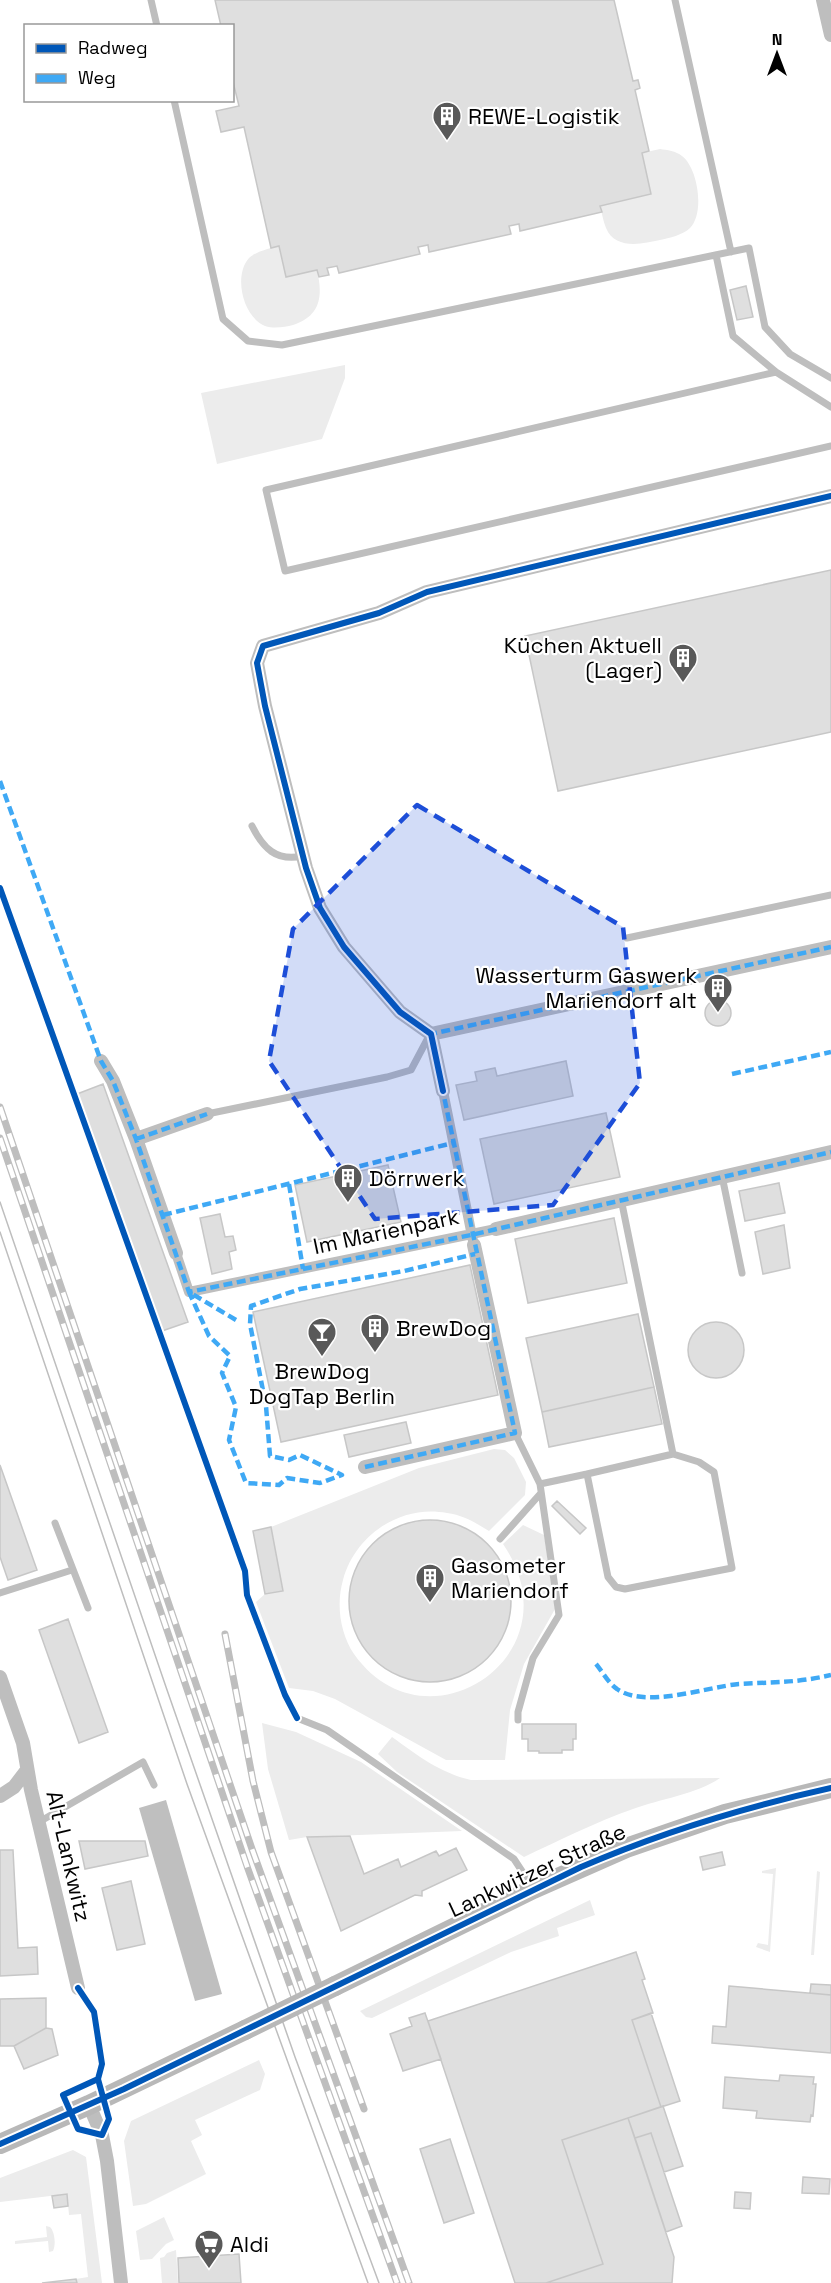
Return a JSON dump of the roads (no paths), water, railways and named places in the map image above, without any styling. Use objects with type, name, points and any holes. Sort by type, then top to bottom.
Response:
[{"type":"main road","name":"Lankwitzer Straße","points":[[0,2144],[89,2105],[617,1851],[680,1827],[831,1788]]},
{"type":"street","points":[[824,0],[831,35]]},
{"type":"street","points":[[365,1467],[515,1433],[431,1034],[400,1012],[344,947],[320,908],[303,856],[259,674],[257,663],[263,646],[379,612],[428,592],[831,496]]},
{"type":"street","points":[[431,1034],[831,947]]},
{"type":"street","name":"Im Marienpark","points":[[101,1061],[107,1069],[136,1139],[189,1292],[473,1240],[496,1229],[831,1152]]},
{"type":"street","points":[[136,1139],[207,1114]]},
{"type":"street","points":[[0,1677],[23,1743],[27,1770]]},
{"type":"street","name":"Alt-Lankwitz","points":[[0,1796],[14,1786],[27,1770]]},
{"type":"street","name":"Alt-Lankwitz","points":[[27,1770],[78,1988]]},
{"type":"street","points":[[89,2105],[102,2135],[107,2161],[121,2283]]},
{"type":"lane","points":[[151,0],[157,24]]},
{"type":"lane","points":[[675,0],[731,252]]},
{"type":"lane","points":[[174,102],[223,319],[248,341],[282,345],[749,248],[765,327],[790,354],[831,378]]},
{"type":"lane","points":[[716,255],[733,336],[776,372],[831,407]]},
{"type":"lane","points":[[776,372],[266,490],[285,571],[831,446]]},
{"type":"lane","points":[[252,826],[266,849],[275,855],[294,858],[303,856]]},
{"type":"lane","points":[[627,938],[831,895]]},
{"type":"lane","points":[[207,1114],[411,1070],[431,1034]]},
{"type":"lane","points":[[722,1176],[742,1273]]},
{"type":"lane","points":[[621,1199],[673,1454]]},
{"type":"lane","points":[[515,1433],[540,1484],[559,1615],[533,1658],[518,1712],[518,1720]]},
{"type":"lane","points":[[540,1484],[673,1454],[699,1462],[714,1472],[732,1568],[625,1589],[616,1587],[608,1577],[587,1474]]},
{"type":"lane","points":[[500,1539],[541,1493]]},
{"type":"lane","points":[[54,1523],[88,1608]]},
{"type":"lane","points":[[0,1593],[72,1570]]},
{"type":"lane","points":[[297,1718],[327,1730],[514,1859],[534,1889]]},
{"type":"lane","points":[[39,1822],[143,1762],[154,1785]]},
{"type":"tram line","points":[[0,1202],[295,2057],[379,2283]]},
{"type":"tram line","points":[[0,1232],[187,1784],[368,2283]]},
{"type":"railway","points":[[0,1107],[252,1849],[409,2283]]},
{"type":"railway","points":[[0,1138],[248,1869],[397,2283]]},
{"type":"railway","points":[[225,1634],[253,1781],[271,1852],[364,2109]]},
{"type":"place","name":"REWE-Logistik","points":[[447,142]]},
{"type":"place","name":"Küchen Aktuell (Lager)","points":[[683,684]]},
{"type":"place","name":"Wasserturm Gaswerk Mariendorf alt","points":[[718,1014]]},
{"type":"place","name":"Dörrwerk","points":[[348,1204]]},
{"type":"place","name":"BrewDog","points":[[375,1354]]},
{"type":"place","name":"BrewDog DogTap Berlin","points":[[322,1358]]},
{"type":"place","name":"Gasometer Mariendorf","points":[[430,1604]]},
{"type":"place","name":"Aldi","points":[[209,2270]]}]
